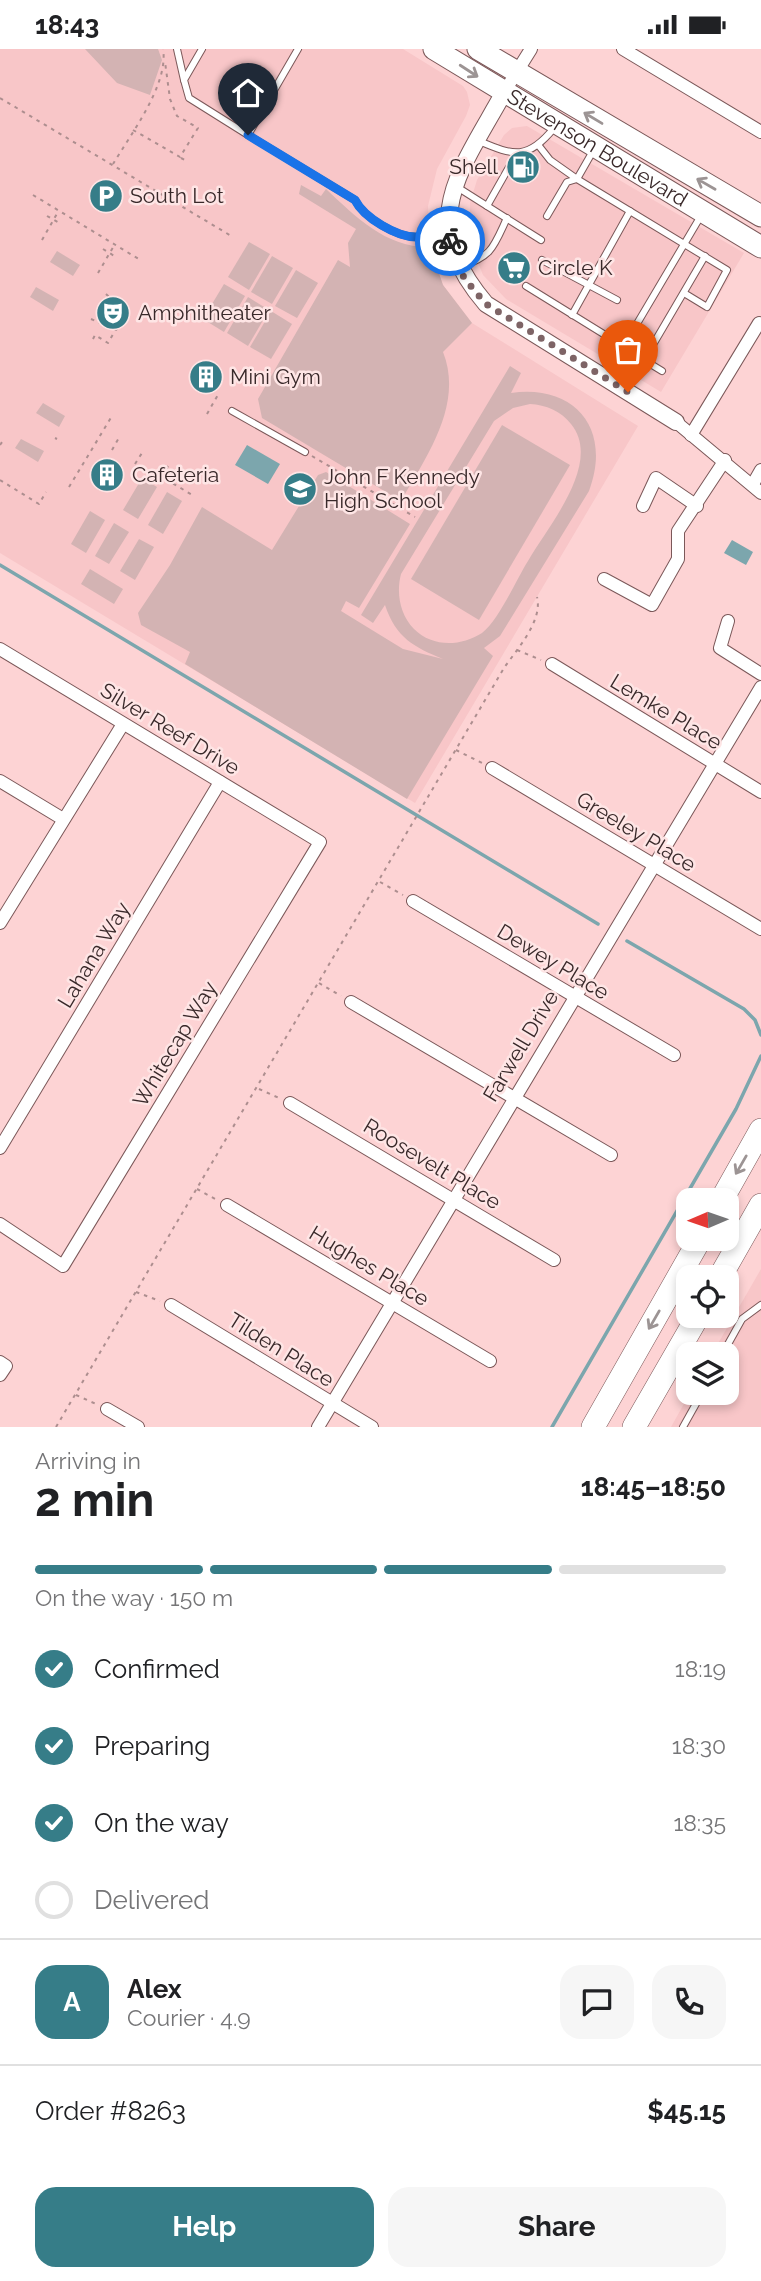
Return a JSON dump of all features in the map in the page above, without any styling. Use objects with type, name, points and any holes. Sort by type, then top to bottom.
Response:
[{"type":"highway","points":[[728,1188],[761,1131]]},
{"type":"highway","points":[[727,1265],[761,1205]]},
{"type":"highway","points":[[593,1427],[692,1251]]},
{"type":"highway","points":[[634,1427],[691,1328]]},
{"type":"main road","name":"Stevenson Boulevard","points":[[434,49],[503,94],[761,247]]},
{"type":"main road","name":"Stevenson Boulevard","points":[[478,49],[761,215]]},
{"type":"street","points":[[531,49],[460,169],[449,210],[451,248],[464,278],[486,304],[676,422],[757,488],[761,470]]},
{"type":"street","points":[[623,49],[761,132]]},
{"type":"street","points":[[691,435],[758,323]]},
{"type":"street","points":[[604,579],[652,605],[678,559],[678,531],[725,460]]},
{"type":"street","points":[[643,506],[656,478],[697,506]]},
{"type":"street","points":[[728,621],[720,648],[761,674]]},
{"type":"street","name":"Silver Reef Drive","points":[[0,649],[320,842]]},
{"type":"street","name":"Lemke Place","points":[[552,664],[761,792]]},
{"type":"street","name":"Farwell Drive","points":[[318,1427],[761,687]]},
{"type":"street","points":[[0,923],[123,724]]},
{"type":"street","name":"Greeley Place","points":[[492,768],[761,929]]},
{"type":"street","points":[[0,781],[63,819]]},
{"type":"street","name":"Lahana Way","points":[[0,1148],[220,782]]},
{"type":"street","name":"Whitecap Way","points":[[0,1224],[63,1266],[320,842]]},
{"type":"street","name":"Dewey Place","points":[[413,901],[674,1055]]},
{"type":"street","points":[[351,1002],[611,1155]]},
{"type":"street","name":"Roosevelt Place","points":[[290,1103],[554,1260]]},
{"type":"street","name":"Hughes Place","points":[[227,1205],[491,1361]]},
{"type":"street","name":"Tilden Place","points":[[171,1305],[372,1427]]},
{"type":"street","points":[[107,1409],[138,1427]]},
{"type":"lane","points":[[177,49],[189,98],[355,200],[366,214],[400,234],[415,237],[450,235]]},
{"type":"lane","points":[[184,80],[202,49]]},
{"type":"lane","points":[[248,135],[298,49]]},
{"type":"lane","points":[[477,141],[504,152],[517,153],[539,146],[556,125]]},
{"type":"lane","points":[[539,146],[550,160],[577,179],[727,270],[706,307],[684,293]]},
{"type":"lane","points":[[547,216],[567,182],[577,179],[595,148]]},
{"type":"lane","points":[[487,206],[517,153]]},
{"type":"lane","points":[[456,186],[541,240]]},
{"type":"lane","points":[[572,315],[631,211]]},
{"type":"lane","points":[[605,378],[703,212]]},
{"type":"lane","points":[[459,268],[485,258],[507,219]]},
{"type":"lane","points":[[663,371],[644,360],[705,256]]},
{"type":"lane","points":[[542,260],[617,300]]},
{"type":"lane","points":[[526,286],[623,347]]},
{"type":"lane","points":[[232,411],[305,452]]},
{"type":"lane","points":[[729,1342],[741,1319],[761,1305]]},
{"type":"lane","points":[[682,1427],[695,1405]]},
{"type":"path","points":[[163,49],[177,117],[198,128],[180,157]]},
{"type":"path","points":[[112,165],[149,104],[165,62]]},
{"type":"path","points":[[0,98],[233,237]]},
{"type":"path","points":[[133,129],[187,162]]},
{"type":"path","points":[[33,195],[142,261]]},
{"type":"path","points":[[42,240],[59,211]]},
{"type":"path","points":[[47,216],[61,224]]},
{"type":"path","points":[[98,273],[115,244]]},
{"type":"path","points":[[103,249],[116,257]]},
{"type":"path","points":[[106,294],[128,315]]},
{"type":"path","points":[[91,319],[117,330],[108,343],[95,335],[93,339]]},
{"type":"path","points":[[207,414],[219,393]]},
{"type":"path","points":[[69,487],[112,416]]},
{"type":"path","points":[[111,450],[120,436]]},
{"type":"path","points":[[90,441],[95,444]]},
{"type":"path","points":[[305,452],[415,517]]},
{"type":"path","points":[[135,464],[142,453]]},
{"type":"path","points":[[79,459],[84,462]]},
{"type":"path","points":[[168,466],[162,477],[194,496]]},
{"type":"path","points":[[67,479],[73,482]]},
{"type":"path","points":[[0,480],[39,504],[46,492]]},
{"type":"path","points":[[56,1427],[424,809],[456,750],[529,632],[539,604],[537,597]]},
{"type":"path","points":[[517,650],[552,664]]},
{"type":"path","points":[[456,750],[492,768]]},
{"type":"path","points":[[380,882],[413,901]]},
{"type":"path","points":[[319,983],[351,1002]]},
{"type":"path","points":[[257,1088],[290,1103]]},
{"type":"path","points":[[197,1189],[227,1205]]},
{"type":"path","points":[[136,1292],[171,1305]]},
{"type":"path","points":[[75,1395],[107,1409]]},
{"type":"shaded area","name":"John F Kennedy High School","points":[[0,49],[403,49],[463,86],[467,92],[470,105],[437,169],[428,206],[430,247],[443,285],[472,323],[638,426],[415,803],[0,553]]},
{"type":"shaded area","points":[[85,49],[158,49],[162,60],[150,95],[117,83]]},
{"type":"shaded area","points":[[527,126],[744,253],[661,392],[506,299],[483,275],[469,240],[470,203],[477,180],[504,135],[512,128]]},
{"type":"shaded area","points":[[301,185],[321,196],[326,189],[360,220],[386,236],[414,246],[430,247],[443,285],[472,323],[443,352],[449,391],[446,411],[431,448],[401,501],[262,418],[258,399],[338,260],[350,267],[348,243],[356,229],[299,194]]},
{"type":"shaded area","points":[[249,242],[270,254],[249,290],[228,277]]},
{"type":"shaded area","points":[[57,251],[80,265],[73,276],[50,262]]},
{"type":"shaded area","points":[[272,256],[293,268],[272,304],[251,292]]},
{"type":"shaded area","points":[[296,270],[318,283],[297,318],[275,306]]},
{"type":"shaded area","points":[[224,284],[245,296],[224,332],[203,319]]},
{"type":"shaded area","points":[[36,287],[59,300],[53,311],[30,297]]},
{"type":"shaded area","points":[[248,297],[269,310],[248,346],[227,333]]},
{"type":"shaded area","points":[[271,311],[292,324],[271,359],[250,347]]},
{"type":"shaded area","points":[[510,366],[521,373],[511,393],[534,392],[554,396],[570,404],[583,416],[592,431],[596,449],[595,469],[589,491],[500,636],[484,648],[493,656],[407,799],[185,664],[190,652],[141,625],[138,613],[170,565],[202,507],[272,550],[318,475],[326,472],[410,524],[359,608],[346,601],[341,611],[403,649],[443,659],[407,640],[395,626],[385,605],[373,623],[361,615]],"holes":[[[530,404],[553,409],[563,416],[571,424],[579,440],[581,457],[569,494],[501,610],[488,627],[474,638],[456,643],[429,639],[414,629],[402,610],[399,596],[401,574],[494,421],[513,408]]]},
{"type":"shaded area","points":[[43,403],[65,416],[59,427],[36,413]]},
{"type":"shaded area","points":[[502,425],[570,465],[479,620],[411,579]]},
{"type":"shaded area","points":[[21,439],[44,451],[38,462],[15,448]]},
{"type":"shaded area","points":[[142,478],[157,487],[138,519],[123,510]]},
{"type":"shaded area","points":[[167,492],[182,501],[163,534],[148,525]]},
{"type":"shaded area","points":[[90,511],[105,520],[86,553],[71,544]]},
{"type":"shaded area","points":[[114,523],[129,532],[109,564],[95,556]]},
{"type":"shaded area","points":[[139,539],[154,547],[135,580],[120,571]]},
{"type":"shaded area","points":[[90,569],[123,589],[114,604],[81,584]]},
{"type":"shaded area","points":[[761,1269],[761,1427],[671,1427],[683,1405],[739,1405],[739,1342],[719,1342],[727,1328],[739,1328],[739,1307]]},
{"type":"water","points":[[247,445],[280,464],[268,484],[235,465]]},
{"type":"water","points":[[732,540],[753,552],[746,565],[724,553]]},
{"type":"waterway","points":[[0,565],[598,924]]},
{"type":"waterway","points":[[627,941],[744,1009],[755,1020],[761,1035]]},
{"type":"waterway","points":[[552,1427],[736,1109],[761,1056]]},
{"type":"way so far","points":[[450,241],[464,278],[486,304],[628,392]]},
{"type":"place","name":"Shell","points":[[523,167]]},
{"type":"place","name":"South Lot","points":[[106,196]]},
{"type":"place","name":"Circle K","points":[[514,268]]},
{"type":"place","name":"Amphitheater","points":[[113,313]]},
{"type":"place","name":"Mini Gym","points":[[206,377]]},
{"type":"place","name":"Cafeteria","points":[[107,475]]},
{"type":"place","name":"John F Kennedy High School","points":[[300,489]]},
{"type":"route","points":[[248,135],[355,200],[366,214],[400,234],[415,237],[450,235],[450,241]]}]
